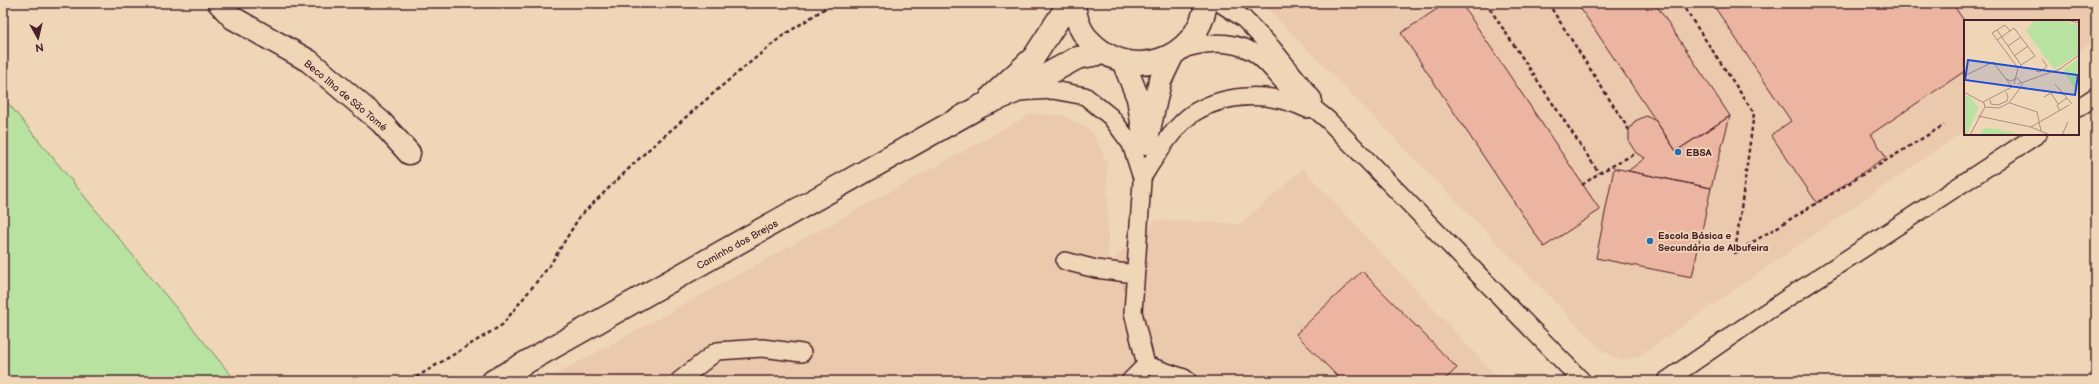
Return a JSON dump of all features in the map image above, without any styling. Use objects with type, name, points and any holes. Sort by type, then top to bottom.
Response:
[{"type":"street","name":"Beco Ilha de São Tomé","points":[[219,3],[233,18],[309,61],[381,122],[410,153]]},
{"type":"street","points":[[981,106],[1034,57],[1069,3]]},
{"type":"street","points":[[1073,3],[1076,19],[1087,39],[1114,57],[1138,98],[1146,143]]},
{"type":"street","points":[[981,106],[1015,92],[1077,58],[1114,57],[1140,63],[1158,61],[1176,52],[1195,35],[1204,16],[1206,3]]},
{"type":"street","points":[[1146,143],[1160,81],[1176,52]]},
{"type":"street","name":"Caminho dos Brejos","points":[[493,381],[981,106]]},
{"type":"lane","points":[[1220,3],[1243,18],[1272,48],[1298,79],[1328,120]]},
{"type":"lane","points":[[1176,52],[1203,43],[1225,43],[1251,51],[1273,70],[1288,86],[1328,120],[1582,381]]},
{"type":"lane","points":[[1015,92],[1053,90],[1085,96],[1111,116],[1131,144],[1142,178]]},
{"type":"lane","points":[[1142,178],[1158,150],[1195,112],[1228,99],[1259,96],[1292,101],[1328,120]]},
{"type":"lane","points":[[2079,107],[2096,96]]},
{"type":"lane","points":[[1666,381],[1763,314],[2036,135]]},
{"type":"lane","points":[[1146,143],[1142,178],[1133,312],[1146,365]]},
{"type":"lane","points":[[1065,261],[1096,269],[1135,274]]},
{"type":"lane","points":[[679,381],[717,351],[762,348],[802,353]]},
{"type":"lane","points":[[1130,381],[1146,365]]},
{"type":"lane","points":[[1146,365],[1184,378],[1188,381]]},
{"type":"path","points":[[410,381],[502,325],[550,265],[580,216],[648,150],[730,79],[781,38],[833,3]]},
{"type":"path","points":[[1486,3],[1599,173]]},
{"type":"path","points":[[1548,3],[1629,130]]},
{"type":"path","points":[[1681,3],[1754,113],[1735,253],[1944,125]]},
{"type":"path","points":[[1582,185],[1599,173],[1636,153]]},
{"type":"shaded area","name":"Escola Básica e Secundária de Albufeira","points":[[1268,3],[2096,3],[2096,40],[2079,51],[2079,20],[1964,20],[1964,131],[1639,356],[1621,361],[1603,351],[1268,9]]},
{"type":"shaded area","points":[[1031,114],[1062,115],[1092,131],[1107,163],[1108,264],[1156,220],[1241,224],[1303,169],[1501,381],[544,381]]},
{"type":"green space","points":[[3,97],[236,381],[3,381]]},
{"type":"building","points":[[1446,3],[1461,3],[1600,210],[1544,247],[1401,33]]},
{"type":"building","points":[[1577,3],[1655,3],[1730,116],[1676,151]]},
{"type":"building","points":[[1712,3],[1952,3],[1964,21],[1964,72],[1871,134],[1886,157],[1817,203],[1771,135],[1791,121]]},
{"type":"building","name":"EBSA","points":[[1646,116],[1656,121],[1676,151],[1730,116],[1711,188],[1628,171],[1645,158],[1636,153],[1629,142],[1629,130],[1635,121]]},
{"type":"building","points":[[1614,168],[1711,188],[1692,277],[1596,258]]},
{"type":"building","points":[[1362,271],[1457,368],[1443,381],[1342,381],[1296,334]]},
{"type":"place","name":"EBSA","points":[[1678,152]]},
{"type":"place","name":"Escola Básica e Secundária de Albufeira","points":[[1650,241]]}]
